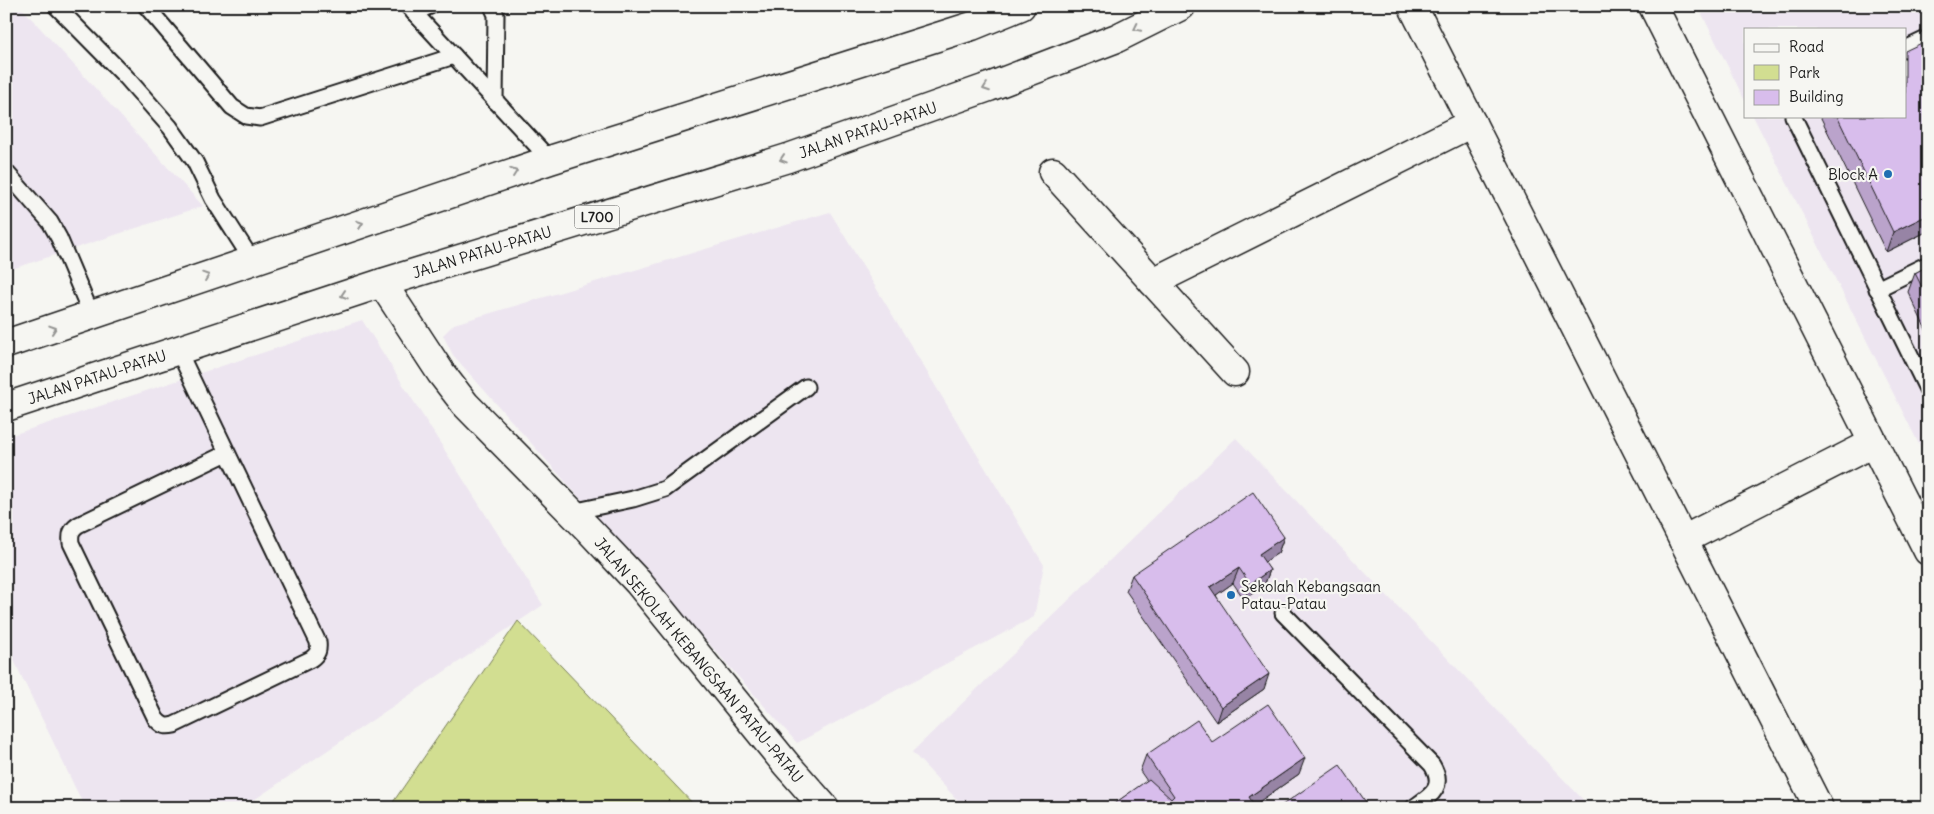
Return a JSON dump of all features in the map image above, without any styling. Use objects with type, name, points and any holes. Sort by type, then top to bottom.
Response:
[{"type":"street","points":[[6,344],[550,160],[972,26],[1022,6]]},
{"type":"street","name":"JALAN PATAU-PATAU","points":[[6,407],[382,282],[797,155],[1035,70],[1117,38],[1180,6]]},
{"type":"street","points":[[1653,6],[1928,551]]},
{"type":"street","points":[[1414,10],[1819,808]]},
{"type":"street","points":[[1153,282],[1472,123]]},
{"type":"street","points":[[1053,172],[1235,372]]},
{"type":"street","name":"JALAN SEKOLAH KEBANGSAAN PATAU-PATAU","points":[[382,282],[441,373],[465,404],[638,582],[786,764],[825,808]]},
{"type":"street","points":[[1683,540],[1873,443]]},
{"type":"lane","points":[[56,6],[126,77],[170,127],[196,162],[213,198],[252,260]]},
{"type":"lane","points":[[146,6],[232,107],[246,116],[260,118],[454,56]]},
{"type":"lane","points":[[411,10],[430,6]]},
{"type":"lane","points":[[492,6],[496,16],[495,101]]},
{"type":"lane","points":[[411,10],[550,160]]},
{"type":"lane","points":[[1906,49],[1928,38]]},
{"type":"lane","points":[[1794,118],[1928,391]]},
{"type":"lane","points":[[6,172],[50,222],[59,238],[92,316]]},
{"type":"lane","points":[[1878,289],[1928,264]]},
{"type":"lane","points":[[178,350],[318,642],[318,648],[316,655],[311,659],[167,727],[160,724],[156,719],[71,543],[70,536],[72,529],[78,524],[227,453]]},
{"type":"lane","points":[[572,512],[633,499],[665,489],[806,387]]},
{"type":"lane","points":[[1283,613],[1432,765],[1438,779],[1433,794],[1413,808]]},
{"type":"shaded area","points":[[6,6],[20,6],[203,206],[6,271]]},
{"type":"shaded area","points":[[1698,6],[1928,6],[1928,462],[1754,118],[1906,118],[1906,28],[1744,28],[1744,99]]},
{"type":"shaded area","points":[[830,212],[1044,565],[1034,617],[797,743],[453,355],[443,335],[454,324]]},
{"type":"shaded area","points":[[362,320],[543,605],[242,808],[85,808],[6,644],[6,437]]},
{"type":"shaded area","name":"Sekolah Kebangsaan Patau-Patau","points":[[1236,438],[1591,808],[965,808],[912,752]]},
{"type":"green space","points":[[518,621],[697,808],[389,808]]},
{"type":"building","name":"Block A","points":[[1928,40],[1928,215],[1893,232],[1838,118],[1906,118],[1906,51]]},
{"type":"building","points":[[1928,266],[1928,299],[1915,273]]},
{"type":"building","points":[[1253,492],[1284,537],[1259,554],[1270,570],[1250,584],[1239,568],[1210,587],[1269,674],[1221,707],[1132,575]]},
{"type":"building","points":[[1268,704],[1305,758],[1249,797],[1256,808],[1108,808],[1149,779],[1171,799],[1174,796],[1146,755],[1197,720],[1212,742]]},
{"type":"building","points":[[1340,765],[1370,808],[1278,808]]},
{"type":"place","name":"Block A","points":[[1888,174]]},
{"type":"place","name":"Sekolah Kebangsaan Patau-Patau","points":[[1231,595]]}]
